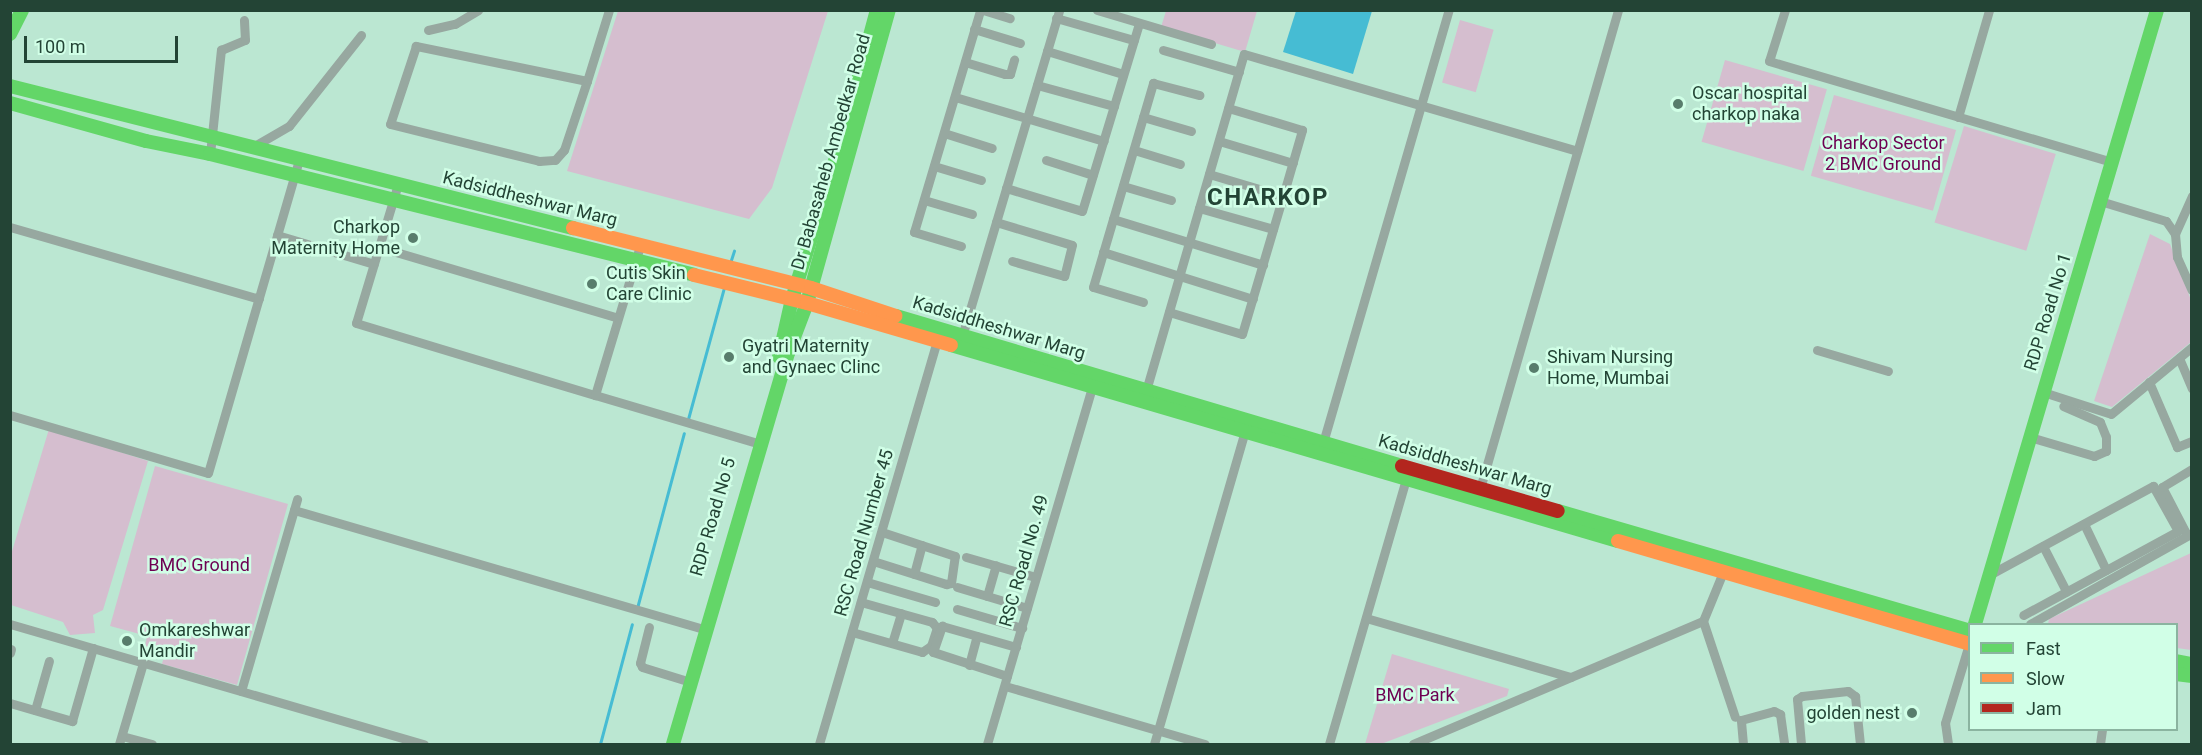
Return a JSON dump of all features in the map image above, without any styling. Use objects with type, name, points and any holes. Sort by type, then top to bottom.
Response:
[{"type":"main road","points":[[10,34],[22,10]]},
{"type":"main road","name":"Dr Babasaheb Ambedkar Road","points":[[873,47],[877,10]]},
{"type":"main road","name":"Dr Babasaheb Ambedkar Road","points":[[792,299],[822,224],[873,47],[890,10]]},
{"type":"main road","name":"RDP Road No 1","points":[[1975,623],[2157,10]]},
{"type":"main road","name":"Kadsiddheshwar Marg","points":[[10,86],[811,288],[939,337]]},
{"type":"main road","name":"Kadsiddheshwar Marg","points":[[10,103],[146,141],[210,154],[294,177],[939,337],[1968,640]]},
{"type":"main road","name":"Dr Babasaheb Ambedkar Road","points":[[807,303],[822,224]]},
{"type":"main road","name":"RDP Road No 5","points":[[673,744],[754,442],[781,351],[792,299]]},
{"type":"main road","name":"RDP Road No 5","points":[[664,744],[703,629],[788,353],[807,303]]},
{"type":"main road","name":"Kadsiddheshwar Marg","points":[[960,343],[1092,387],[1144,396]]},
{"type":"main road","name":"Kadsiddheshwar Marg","points":[[1478,494],[1723,572],[1968,640]]},
{"type":"street","points":[[428,30],[454,24],[478,10]]},
{"type":"street","points":[[587,81],[416,46],[390,124],[549,162],[560,156],[564,150],[587,81],[609,10]]},
{"type":"street","points":[[961,246],[914,232],[974,29],[982,10],[1010,18]]},
{"type":"street","points":[[1097,10],[1211,44]]},
{"type":"street","points":[[1321,448],[1449,10]]},
{"type":"street","points":[[1478,494],[1618,10]]},
{"type":"street","points":[[1785,10],[1769,62],[2112,162]]},
{"type":"street","points":[[1958,117],[1989,10]]},
{"type":"street","points":[[960,343],[1058,14],[1134,40]]},
{"type":"street","points":[[210,154],[221,50],[245,40],[243,20]]},
{"type":"street","points":[[1006,188],[1082,211],[1139,23]]},
{"type":"street","points":[[974,29],[1020,43]]},
{"type":"street","points":[[251,148],[289,126],[361,35]]},
{"type":"street","points":[[1163,50],[1239,72]]},
{"type":"street","points":[[1047,51],[1123,74]]},
{"type":"street","points":[[1144,396],[1244,54],[1577,151]]},
{"type":"street","points":[[965,62],[1010,74],[1014,60]]},
{"type":"street","points":[[1143,302],[1093,287],[1153,83],[1199,95]]},
{"type":"street","points":[[1037,85],[1114,106]]},
{"type":"street","points":[[955,97],[1104,141]]},
{"type":"street","points":[[1169,312],[1242,333],[1293,163],[1302,129],[1228,108]]},
{"type":"street","points":[[1143,117],[1191,131]]},
{"type":"street","points":[[944,133],[992,148]]},
{"type":"street","points":[[1219,141],[1293,163]]},
{"type":"street","points":[[1134,150],[1180,164]]},
{"type":"street","points":[[10,415],[208,473],[299,160]]},
{"type":"street","points":[[1046,160],[1093,175]]},
{"type":"street","points":[[934,166],[981,180]]},
{"type":"street","points":[[1209,174],[1283,196]]},
{"type":"street","points":[[398,184],[356,323],[754,442]]},
{"type":"street","points":[[1123,186],[1171,200]]},
{"type":"street","points":[[2192,196],[2175,234],[2177,257],[2192,290]]},
{"type":"street","points":[[924,200],[972,214]]},
{"type":"street","points":[[2100,201],[2166,221],[2175,234]]},
{"type":"street","points":[[1199,208],[1273,230]]},
{"type":"street","points":[[1113,219],[1263,265]]},
{"type":"street","points":[[996,222],[1072,245],[1064,276],[1012,261]]},
{"type":"street","points":[[10,227],[258,299]]},
{"type":"street","points":[[277,235],[374,264]]},
{"type":"street","points":[[595,395],[640,246]]},
{"type":"street","points":[[379,247],[618,318]]},
{"type":"street","points":[[1103,252],[1253,299]]},
{"type":"street","name":"RSC Road Number 45","points":[[819,744],[939,337]]},
{"type":"street","points":[[2043,392],[2111,414],[2192,347]]},
{"type":"street","points":[[1817,350],[1888,371]]},
{"type":"street","points":[[2179,358],[2192,388]]},
{"type":"street","points":[[2149,382],[2177,447],[2192,441]]},
{"type":"street","name":"RSC Road No. 49","points":[[987,744],[1092,387]]},
{"type":"street","points":[[2030,437],[2094,456],[2106,451],[2106,437],[2100,422],[2063,406]]},
{"type":"street","points":[[1154,744],[1246,426]]},
{"type":"street","points":[[2032,623],[2189,534],[2162,487],[2192,469]]},
{"type":"street","points":[[1329,744],[1408,474]]},
{"type":"street","points":[[1989,575],[2153,486],[2178,531],[2023,615]]},
{"type":"street","points":[[241,691],[297,499]]},
{"type":"street","points":[[294,510],[703,629]]},
{"type":"street","points":[[2084,524],[2106,570]]},
{"type":"street","points":[[873,561],[946,584],[951,583],[955,556],[882,532]]},
{"type":"street","points":[[914,574],[922,545]]},
{"type":"street","points":[[2043,546],[2066,591]]},
{"type":"street","points":[[966,557],[1032,576]]},
{"type":"street","points":[[987,596],[996,565]]},
{"type":"street","points":[[1723,572],[1703,621],[1735,717]]},
{"type":"street","points":[[867,582],[935,603]]},
{"type":"street","points":[[957,587],[1028,608]]},
{"type":"street","points":[[852,632],[927,651],[937,628],[932,622],[861,602]]},
{"type":"street","points":[[957,609],[1022,628]]},
{"type":"street","points":[[892,643],[901,614]]},
{"type":"street","points":[[1366,618],[1571,677]]},
{"type":"street","points":[[1413,744],[1703,621]]},
{"type":"street","points":[[10,624],[424,744]]},
{"type":"street","points":[[1016,647],[942,626],[933,652],[1006,681],[1205,744]]},
{"type":"street","points":[[649,627],[640,663],[642,667],[684,680]]},
{"type":"street","points":[[969,665],[977,636]]},
{"type":"street","points":[[1948,744],[1945,723],[1968,643]]},
{"type":"street","points":[[10,703],[72,721],[93,648]]},
{"type":"street","points":[[35,710],[50,661]]},
{"type":"street","points":[[143,663],[120,740],[152,744]]},
{"type":"street","points":[[1800,744],[1796,702],[1799,697],[1848,691],[1855,696],[1860,744]]},
{"type":"street","points":[[1743,744],[1741,720],[1774,711],[1780,714],[1784,744]]},
{"type":"green space","points":[[618,11],[828,11],[772,188],[749,219],[567,171]]},
{"type":"green space","points":[[1166,11],[1257,11],[1245,52],[1161,27]]},
{"type":"green space","points":[[1460,20],[1494,30],[1476,92],[1442,82]]},
{"type":"green space","points":[[1725,60],[1827,89],[1803,171],[1702,142]]},
{"type":"green space","name":"Charkop Sector 2 BMC Ground","points":[[1834,95],[1956,130],[1933,211],[1811,176]]},
{"type":"green space","points":[[1964,126],[2056,154],[2026,251],[1934,223]]},
{"type":"green space","points":[[2150,234],[2170,244],[2191,300],[2191,342],[2112,407],[2094,401]]},
{"type":"green space","points":[[49,429],[148,461],[103,610],[93,615],[95,633],[70,635],[63,622],[11,605],[10,558]]},
{"type":"green space","name":"BMC Ground","points":[[155,466],[288,504],[237,685],[162,664],[165,652],[145,646],[147,636],[110,626]]},
{"type":"green space","points":[[2191,553],[2191,650],[2178,648],[2178,623],[2048,623],[2049,619]]},
{"type":"green space","name":"BMC Park","points":[[1392,654],[1509,689],[1507,696],[1381,744],[1365,744]]},
{"type":"water","points":[[1296,11],[1372,11],[1353,74],[1283,52]]},
{"type":"waterway","points":[[730,263],[734,251]]},
{"type":"waterway","points":[[688,419],[724,287]]},
{"type":"waterway","points":[[637,608],[684,433]]},
{"type":"waterway","points":[[600,744],[632,624]]},
{"type":"traffic: fast","points":[[10,34],[22,10]]},
{"type":"traffic: fast","points":[[779,357],[792,299],[844,132],[877,10]]},
{"type":"traffic: fast","points":[[673,744],[788,353],[807,303],[889,10]]},
{"type":"traffic: fast","points":[[1975,623],[2157,10]]},
{"type":"traffic: fast","points":[[10,86],[573,228]]},
{"type":"traffic: fast","points":[[10,103],[146,141],[210,154],[694,275]]},
{"type":"traffic: fast","points":[[896,316],[1402,466]]},
{"type":"traffic: fast","points":[[951,345],[1618,541]]},
{"type":"traffic: fast","points":[[1558,511],[1968,630]]},
{"type":"traffic: fast","points":[[2178,661],[2192,664]]},
{"type":"traffic: fast","points":[[2178,674],[2192,676]]},
{"type":"traffic: slow","points":[[573,228],[811,288],[896,316]]},
{"type":"traffic: slow","points":[[694,275],[807,303],[951,345]]},
{"type":"traffic: slow","points":[[1618,541],[1968,643]]},
{"type":"traffic: jam","points":[[1402,466],[1558,511]]},
{"type":"place","name":"Oscar hospital charkop naka","points":[[1678,104]]},
{"type":"place","name":"Charkop Maternity Home","points":[[413,238]]},
{"type":"place","name":"Cutis Skin Care Clinic","points":[[592,284]]},
{"type":"place","name":"Gyatri Maternity and Gynaec Clinc","points":[[729,357]]},
{"type":"place","name":"Shivam Nursing Home, Mumbai","points":[[1534,368]]},
{"type":"place","name":"Omkareshwar Mandir","points":[[127,641]]},
{"type":"place","name":"golden nest","points":[[1912,713]]},
{"type":"district","name":"CHARKOP","points":[[1268,198]]}]
